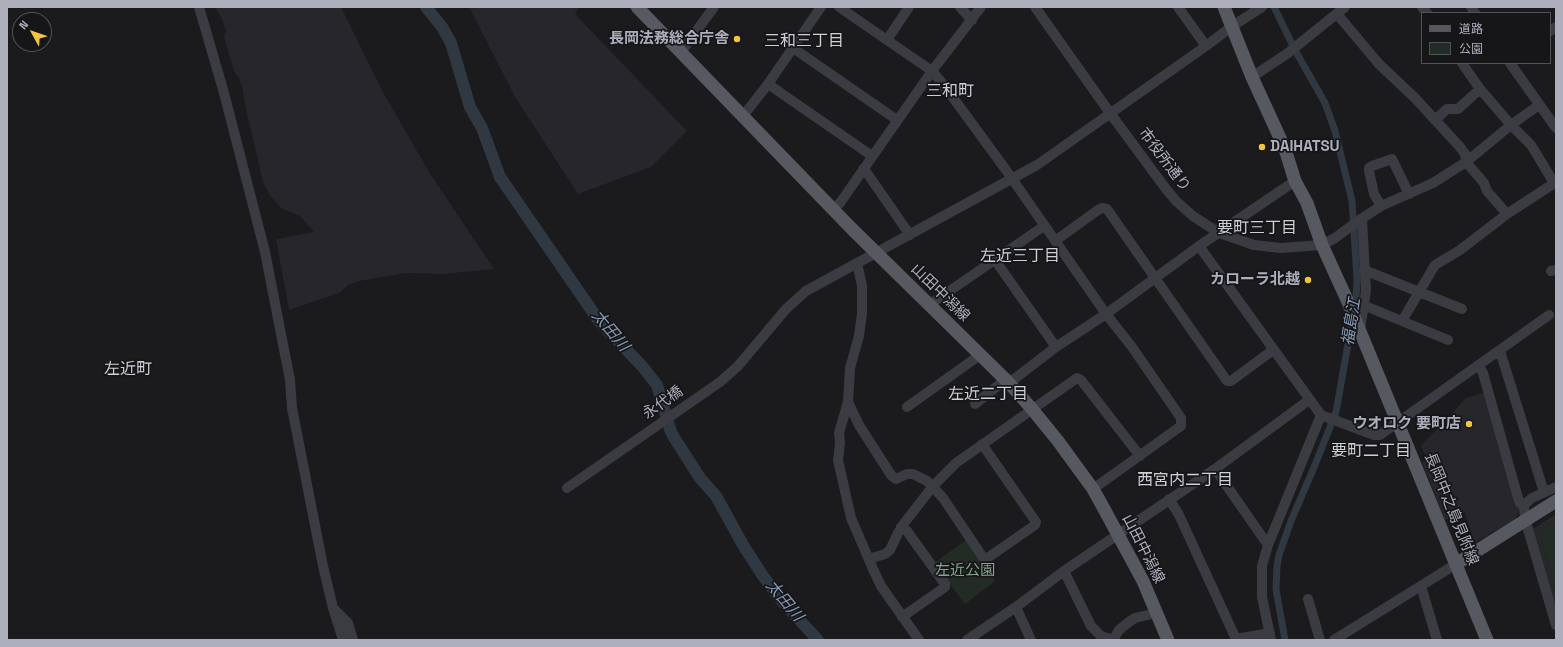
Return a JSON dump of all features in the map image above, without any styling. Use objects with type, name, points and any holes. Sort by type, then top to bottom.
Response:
[{"type":"main road","name":"山田中潟線","points":[[636,7],[1032,409],[1058,440],[1093,489],[1119,533],[1143,581],[1168,640]]},
{"type":"main road","points":[[1224,7],[1252,77],[1285,149],[1295,181],[1306,203],[1322,245]]},
{"type":"main road","name":"長岡中之島見附線","points":[[1322,245],[1348,302],[1487,640]]},
{"type":"main road","points":[[1456,564],[1525,513],[1556,501]]},
{"type":"street","points":[[199,7],[224,93],[265,252],[290,380],[292,408],[323,566],[333,608],[343,640]]},
{"type":"street","points":[[681,52],[714,7]]},
{"type":"street","points":[[743,116],[750,109],[822,7]]},
{"type":"street","points":[[839,7],[932,72],[943,84],[1012,179],[1106,314],[1132,347],[1181,418],[1181,426],[1093,489]]},
{"type":"street","points":[[887,40],[910,7]]},
{"type":"street","points":[[960,7],[972,20]]},
{"type":"street","points":[[834,209],[897,120],[981,7]]},
{"type":"street","name":"市役所通り","points":[[1035,7],[1166,189],[1176,201],[1193,216],[1219,233],[1246,243],[1270,248],[1322,245]]},
{"type":"street","points":[[1178,7],[1206,46]]},
{"type":"street","name":"永代橋","points":[[567,488],[705,392],[738,366],[794,301],[806,292],[1037,165],[1262,7]]},
{"type":"street","points":[[1252,77],[1288,53],[1346,7]]},
{"type":"street","points":[[1337,14],[1379,64],[1415,98],[1465,154],[1466,162],[1484,183],[1487,192],[1507,214]]},
{"type":"street","points":[[793,48],[897,120]]},
{"type":"street","points":[[1402,321],[1435,265],[1460,250],[1507,214],[1555,182],[1531,145],[1511,125],[1480,89],[1463,64]]},
{"type":"street","points":[[1511,64],[1556,128]]},
{"type":"street","points":[[768,84],[872,156]]},
{"type":"street","points":[[1434,120],[1447,110],[1458,109],[1480,89]]},
{"type":"street","points":[[1322,245],[1335,238],[1381,206],[1433,183],[1466,162],[1511,125],[1540,105]]},
{"type":"street","points":[[1381,206],[1374,194],[1369,171],[1369,168],[1372,166],[1392,159],[1409,194]]},
{"type":"street","points":[[863,169],[910,235]]},
{"type":"street","points":[[975,404],[1106,314],[1198,246],[1295,181]]},
{"type":"street","points":[[1055,241],[1098,210],[1102,208],[1107,209],[1227,381],[1231,381],[1273,350]]},
{"type":"street","points":[[1358,327],[1366,291],[1364,241],[1360,220]]},
{"type":"street","points":[[929,305],[1044,226]]},
{"type":"street","points":[[1198,246],[1310,400],[1324,416],[1374,435],[1380,435],[1398,423],[1549,315]]},
{"type":"street","points":[[995,260],[1056,347]]},
{"type":"street","points":[[857,263],[862,286],[862,314],[859,336],[850,368],[848,402],[839,433],[840,443],[838,460],[851,518],[880,586],[919,640]]},
{"type":"street","points":[[1364,271],[1419,291],[1462,309]]},
{"type":"street","points":[[1363,305],[1448,340]]},
{"type":"street","points":[[1500,351],[1544,492]]},
{"type":"street","points":[[907,407],[980,355]]},
{"type":"street","points":[[1479,366],[1483,373],[1518,498],[1525,513],[1556,625]]},
{"type":"street","points":[[869,558],[885,554],[890,550],[901,527],[933,486],[956,463],[1077,378],[1081,380],[1140,456]]},
{"type":"street","points":[[967,640],[1016,607],[1064,571],[1215,468],[1310,400]]},
{"type":"street","points":[[848,402],[859,425],[891,475],[896,479],[907,474],[913,474],[927,480],[943,498],[982,556],[986,559],[1034,525],[1036,522],[982,444]]},
{"type":"street","points":[[1169,499],[1179,515],[1236,639],[1270,637],[1261,587],[1262,566],[1268,545],[1324,416]]},
{"type":"street","points":[[1215,468],[1268,545]]},
{"type":"street","points":[[1525,513],[1528,501],[1556,487]]},
{"type":"street","points":[[901,527],[907,531],[945,584],[945,587],[902,617]]},
{"type":"street","points":[[1334,640],[1456,564]]},
{"type":"street","points":[[1064,571],[1091,626],[1101,636],[1113,640],[1119,630],[1135,618],[1156,612]]},
{"type":"street","points":[[1421,586],[1437,640]]},
{"type":"street","points":[[1308,599],[1320,640]]},
{"type":"street","points":[[1016,607],[1031,640]]},
{"type":"street","points":[[333,608],[348,624],[353,640]]},
{"type":"shaded area","points":[[215,7],[341,7],[383,92],[429,172],[494,269],[443,274],[405,273],[359,281],[348,285],[341,292],[289,310],[276,239],[314,232],[300,216],[281,208],[269,194],[263,182],[243,90],[239,78],[234,71],[224,37],[226,31],[222,19]]},
{"type":"shaded area","points":[[469,7],[579,7],[575,14],[687,131],[651,167],[578,194],[515,97]]},
{"type":"shaded area","points":[[1486,392],[1519,509],[1518,515],[1514,520],[1474,543],[1465,512],[1445,520],[1422,462],[1427,460],[1421,446],[1466,398]]},
{"type":"shaded area","points":[[1556,514],[1556,614],[1531,530]]},
{"type":"green space","points":[[1556,520],[1556,589],[1555,589],[1539,532]]},
{"type":"green space","name":"左近公園","points":[[966,540],[995,580],[965,604],[934,563]]},
{"type":"waterway","name":"太田川","points":[[426,7],[442,27],[451,43],[470,107],[482,128],[500,177],[599,321],[642,366],[657,385],[671,432],[675,439],[700,478],[716,496],[743,545],[763,576],[780,599],[818,640]]},
{"type":"waterway","name":"福島江","points":[[1274,7],[1295,50],[1325,103],[1335,131],[1352,201],[1357,279],[1356,299],[1336,412],[1291,521],[1279,555],[1276,589],[1285,640]]},
{"type":"place","name":"長岡法務総合庁舎","points":[[737,39]]},
{"type":"place","name":"DAIHATSU","points":[[1262,147]]},
{"type":"place","name":"カローラ北越","points":[[1308,280]]},
{"type":"place","name":"ウオロク 要町店","points":[[1469,424]]},
{"type":"district","name":"三和三丁目","points":[[804,42]]},
{"type":"district","name":"三和町","points":[[950,92]]},
{"type":"district","name":"要町三丁目","points":[[1257,229]]},
{"type":"district","name":"左近三丁目","points":[[1020,257]]},
{"type":"district","name":"左近町","points":[[128,370]]},
{"type":"district","name":"左近二丁目","points":[[988,395]]},
{"type":"district","name":"要町二丁目","points":[[1371,452]]},
{"type":"district","name":"西宮内二丁目","points":[[1185,481]]}]
